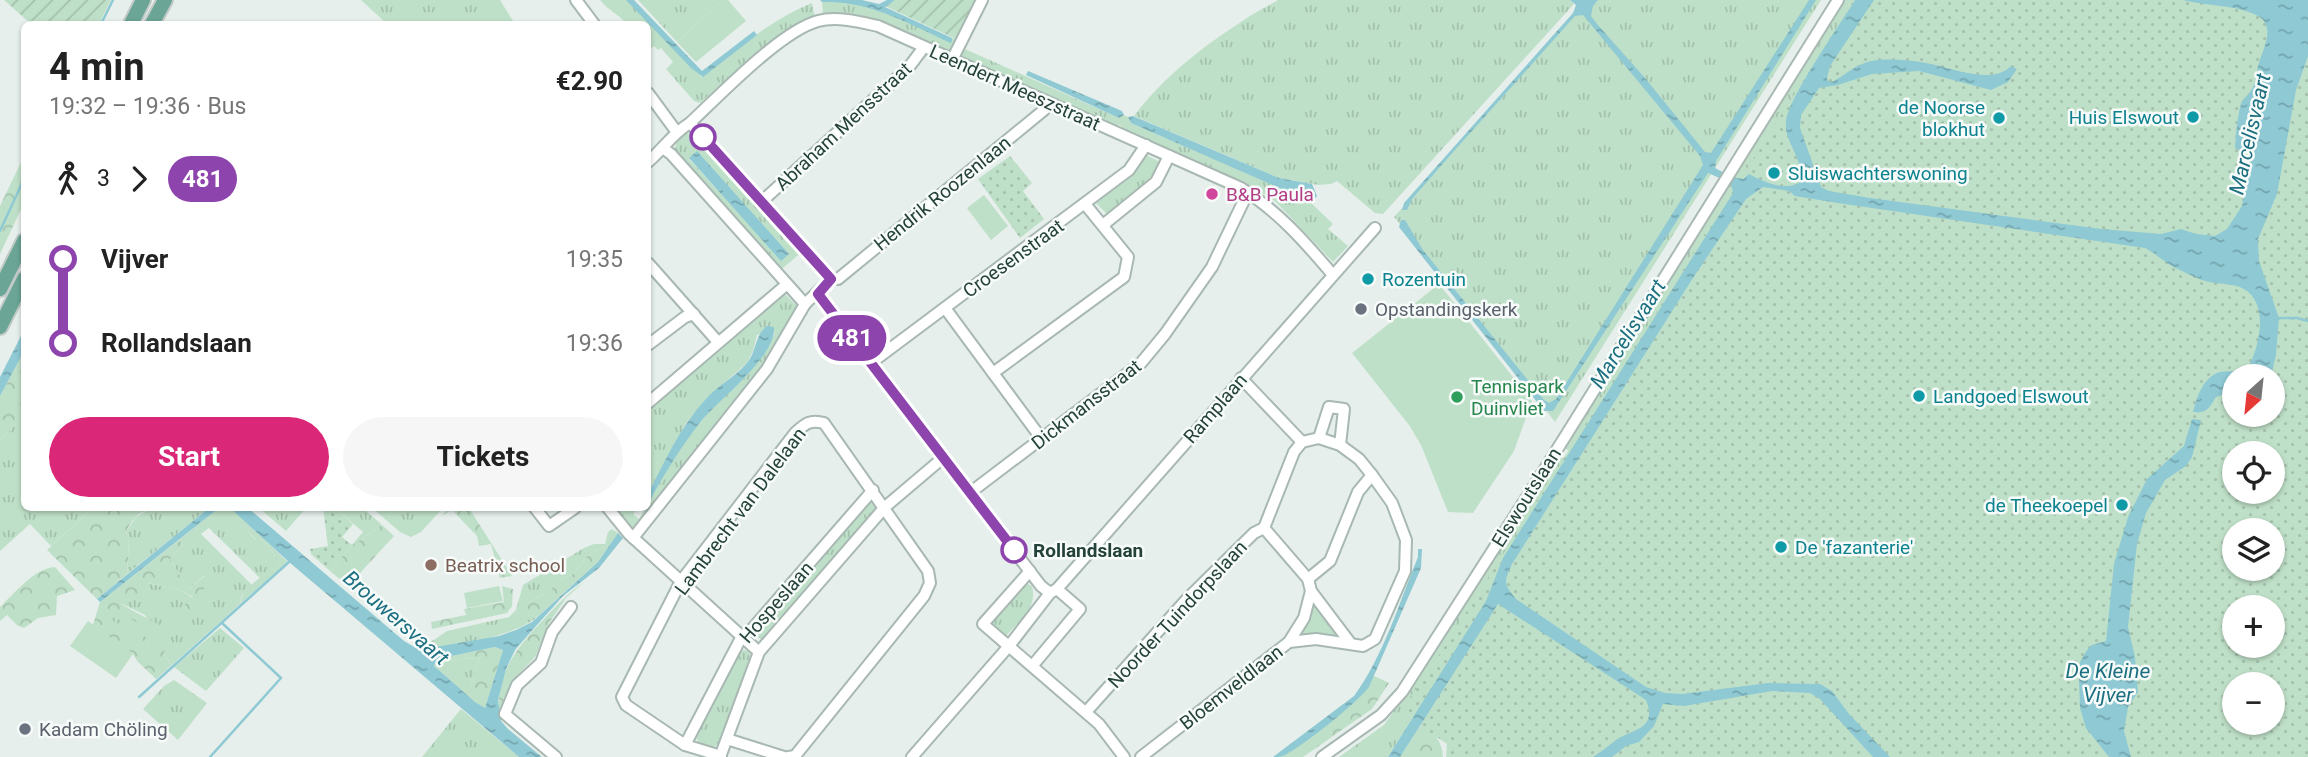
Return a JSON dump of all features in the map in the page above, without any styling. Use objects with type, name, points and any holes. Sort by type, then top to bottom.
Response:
[{"type":"main road","points":[[132,21],[143,0]]},
{"type":"main road","points":[[154,21],[165,0]]},
{"type":"main road","points":[[2,285],[21,247]]},
{"type":"main road","points":[[3,323],[21,286]]},
{"type":"street","points":[[576,0],[592,21]]},
{"type":"street","points":[[952,60],[982,0]]},
{"type":"street","name":"Elswoutslaan","points":[[1322,757],[1381,715],[1402,692],[1838,0]]},
{"type":"street","name":"Leendert Meeszstraat","points":[[676,131],[690,123],[791,34],[820,20],[870,24],[1248,192],[1293,229],[1333,275]]},
{"type":"street","name":"Abraham Mensstraat","points":[[760,203],[909,67],[924,47]]},
{"type":"street","points":[[651,97],[676,131],[664,149],[651,160]]},
{"type":"street","name":"Hendrik Roozenlaan","points":[[831,279],[838,279],[1044,110],[1049,103]]},
{"type":"street","points":[[633,538],[767,369],[805,304],[831,279],[690,123]]},
{"type":"street","name":"Croesenstraat","points":[[872,363],[1129,170],[1146,145]]},
{"type":"street","points":[[664,149],[805,304]]},
{"type":"street","points":[[1103,225],[1156,182],[1169,156]]},
{"type":"street","name":"Dickmansstraat","points":[[971,492],[1141,363],[1212,267],[1248,192]]},
{"type":"street","points":[[993,373],[1124,277],[1128,257],[1086,204]]},
{"type":"street","name":"Ramplaan","points":[[912,757],[1054,591],[1375,228]]},
{"type":"street","points":[[651,266],[718,342]]},
{"type":"street","points":[[651,400],[786,285]]},
{"type":"street","points":[[818,294],[1041,586],[1054,591],[1080,609],[1032,665]]},
{"type":"street","points":[[945,308],[1041,438]]},
{"type":"street","points":[[651,343],[685,317],[694,314]]},
{"type":"street","points":[[1241,378],[1302,442],[1319,438],[1339,444],[1359,459],[1392,503],[1406,540],[1405,571],[1375,639],[1363,646],[1351,644],[1310,585],[1264,528]]},
{"type":"street","points":[[1319,438],[1329,407],[1344,409],[1339,444]]},
{"type":"street","name":"Lambrecht van Dalelaan","points":[[721,756],[685,744],[626,705],[622,697],[681,581],[786,445],[808,421],[824,423],[873,490]]},
{"type":"street","name":"Noorder Tuindorpslaan","points":[[1086,712],[1187,599],[1254,533],[1264,528],[1294,452],[1302,442]]},
{"type":"street","name":"Hospeslaan","points":[[721,756],[759,652],[885,507],[944,457]]},
{"type":"street","points":[[1310,585],[1330,561],[1358,492],[1372,475]]},
{"type":"street","points":[[727,739],[786,757],[795,756],[924,596],[930,583],[928,571],[873,490]]},
{"type":"street","name":"Hospeslaan","points":[[685,744],[743,636],[873,490]]},
{"type":"street","points":[[537,511],[549,526],[571,511]]},
{"type":"street","points":[[610,511],[633,538],[759,652]]},
{"type":"street","points":[[1031,571],[983,624],[1099,724],[1124,757]]},
{"type":"street","name":"Bloemveldlaan","points":[[1141,757],[1289,642],[1304,618],[1310,585]]},
{"type":"street","points":[[556,757],[505,714],[517,685],[541,663],[552,632],[571,607]]},
{"type":"street","name":"Bloemveldlaan","points":[[1289,642],[1316,639],[1351,644]]},
{"type":"green space","points":[[4,0],[111,0],[100,21],[28,21]]},
{"type":"green space","points":[[361,0],[500,0],[513,21],[384,21]]},
{"type":"green space","points":[[600,0],[629,0],[649,21],[624,21]]},
{"type":"green space","points":[[638,0],[723,0],[677,42]]},
{"type":"green space","points":[[723,0],[728,0],[746,21],[696,62],[677,42]]},
{"type":"green space","points":[[895,0],[977,0],[958,40],[885,6]]},
{"type":"green space","points":[[1278,0],[1570,0],[1574,4],[1383,214],[1375,213],[1337,181],[1318,185],[1279,178],[1134,116],[1159,87],[1187,61],[1233,27]]},
{"type":"green space","points":[[1588,0],[1821,0],[1555,422],[1450,283],[1394,217]]},
{"type":"green space","points":[[1844,0],[1855,0],[1569,451],[1563,447]]},
{"type":"green space","name":"Landgoed Elswout","points":[[1854,0],[2308,0],[2308,757],[1446,757],[1447,744],[1400,712],[1432,666]]},
{"type":"green space","points":[[843,1],[874,7],[952,41],[952,38],[958,40],[951,51],[945,52],[859,16],[823,16],[822,2]]},
{"type":"green space","points":[[812,3],[815,18],[788,29],[765,45],[700,103],[694,101],[666,69],[673,62],[661,48],[658,50],[654,46],[651,48],[651,23],[702,77],[754,36]]},
{"type":"green space","points":[[965,49],[1119,118],[1123,115],[1128,117],[1131,123],[1308,200],[1333,224],[1328,229],[1348,246],[1333,262],[1276,202],[1262,193],[1126,132],[1120,125],[1114,127],[964,60],[962,55]]},
{"type":"green space","points":[[693,133],[802,252],[778,272],[675,155],[676,142],[685,134]],"holes":[[[696,152],[782,260],[689,159]]]},
{"type":"green space","points":[[1146,155],[1160,162],[1155,171],[1137,192],[1108,215],[1096,203],[1131,177]]},
{"type":"green space","points":[[1010,156],[1032,183],[1023,191],[1044,219],[1020,238],[978,179]]},
{"type":"green space","points":[[21,162],[21,209],[0,254],[0,206]]},
{"type":"green space","points":[[984,195],[1008,226],[991,240],[967,208]]},
{"type":"green space","name":"Tennispark Duinvliet","points":[[1439,284],[1532,401],[1514,451],[1473,513],[1448,512],[1421,445],[1409,425],[1352,353]]},
{"type":"green space","points":[[785,294],[798,307],[771,359],[651,510],[651,498],[684,444],[702,420],[762,357],[775,332],[757,335],[747,363],[706,399],[687,422],[651,488],[651,406]]},
{"type":"green space","points":[[21,357],[21,419],[0,440],[0,396]]},
{"type":"green space","points":[[21,419],[21,511],[90,511],[51,546],[30,524],[0,551],[0,440]]},
{"type":"green space","points":[[1558,454],[1564,459],[1463,638],[1388,757],[1339,757],[1384,725],[1395,710]]},
{"type":"green space","points":[[872,497],[879,507],[763,640],[753,634]]},
{"type":"green space","points":[[90,511],[146,511],[133,520],[126,532],[129,542],[127,574],[97,599],[47,550]]},
{"type":"green space","points":[[146,511],[205,511],[127,574],[129,542],[126,532],[136,517]]},
{"type":"green space","points":[[215,511],[228,511],[255,539],[261,539],[279,564],[261,579],[209,528],[201,534],[252,585],[241,597],[240,604],[172,665],[164,655],[106,617],[125,614],[155,633],[145,615],[120,603],[147,583],[180,590],[193,598],[199,618],[205,575],[188,589],[170,559],[183,545],[179,540]]},
{"type":"green space","points":[[225,511],[234,511],[288,562],[240,604],[245,592],[279,564],[261,539],[256,539]]},
{"type":"green space","points":[[263,511],[303,511],[286,531]]},
{"type":"green space","points":[[323,511],[338,511],[353,524],[342,537],[352,545],[330,571],[311,554],[310,549],[328,546]]},
{"type":"green space","points":[[338,511],[366,511],[382,525],[350,547],[363,532]]},
{"type":"green space","points":[[376,511],[440,511],[421,532],[411,537],[400,532]]},
{"type":"green space","points":[[453,511],[471,511],[512,576],[500,578],[491,544],[479,546],[477,536]]},
{"type":"green space","points":[[618,511],[636,511],[633,514],[639,519],[644,511],[650,511],[635,530]]},
{"type":"green space","points":[[382,525],[394,536],[348,586],[330,571],[350,547]]},
{"type":"green space","points":[[612,529],[618,533],[609,546],[587,556],[573,574],[556,582],[550,591],[527,603],[527,614],[537,617],[527,624],[480,640],[444,647],[416,648],[447,631],[509,617],[516,610],[523,585],[584,548],[605,544],[608,532]]},
{"type":"green space","points":[[179,540],[183,545],[170,559],[188,589],[206,575],[200,618],[182,607],[193,597],[180,590],[148,583],[138,599],[121,604],[170,631],[159,630],[155,634],[125,615],[107,618],[146,637],[149,646],[161,635],[166,638],[164,655],[172,665],[156,679],[133,654],[93,625],[100,602]]},
{"type":"green space","points":[[609,546],[598,562],[537,617],[526,614],[527,603],[550,591],[556,582],[573,574],[587,556]]},
{"type":"green space","points":[[55,567],[75,590],[57,596],[56,615],[38,618],[24,628],[7,615],[0,621],[0,607],[18,589],[40,572]]},
{"type":"green space","points":[[584,582],[566,598],[549,623],[535,657],[512,681],[503,700],[501,721],[499,692],[508,665],[534,630],[563,599]]},
{"type":"green space","points":[[1026,583],[1032,586],[1030,608],[1006,636],[991,623]]},
{"type":"green space","points":[[499,586],[503,601],[467,608],[464,593]]},
{"type":"green space","points":[[502,586],[513,589],[512,606],[507,613],[432,629],[431,622],[466,615],[464,609],[504,602]]},
{"type":"green space","points":[[1315,603],[1338,634],[1300,634],[1310,620]]},
{"type":"green space","points":[[88,621],[133,654],[116,678],[70,646]]},
{"type":"green space","points":[[220,628],[244,648],[206,691],[174,667]]},
{"type":"green space","points":[[495,647],[503,650],[485,709],[463,693],[471,686],[480,658],[442,658]]},
{"type":"green space","points":[[745,650],[750,657],[721,742],[714,747],[700,744],[694,735],[739,651]]},
{"type":"green space","points":[[442,658],[480,658],[471,686],[463,693],[434,666],[435,661]]},
{"type":"green space","points":[[1370,674],[1389,683],[1372,709],[1303,757],[1275,757],[1313,731],[1358,694]]},
{"type":"green space","points":[[174,680],[207,703],[178,740],[143,709],[164,686]]},
{"type":"green space","points":[[461,709],[519,757],[422,757]]},
{"type":"green space","points":[[1420,726],[1437,737],[1443,757],[1400,757]]},
{"type":"water","points":[[626,0],[634,0],[702,71],[754,31],[757,35],[703,77],[651,26],[651,21],[646,21]]},
{"type":"water","points":[[820,0],[862,0],[879,4],[895,0],[885,7],[952,38],[952,41],[951,43],[872,9]]},
{"type":"water","name":"Marcelisvaart","points":[[1570,0],[1598,0],[1593,6],[1591,16],[1705,152],[1711,153],[1809,0],[1816,0],[1716,161],[1715,168],[1732,177],[1743,179],[1749,174],[1780,186],[1799,183],[1800,168],[1786,130],[1789,111],[1805,79],[1855,0],[1874,0],[1830,66],[1828,81],[1832,82],[1866,62],[1884,60],[1919,62],[1982,75],[2003,72],[2011,66],[2017,69],[2008,82],[1991,90],[1919,71],[1872,74],[1819,88],[1801,115],[1800,128],[1821,187],[1829,191],[1870,198],[2101,229],[2161,234],[2181,229],[2215,236],[2227,229],[2242,206],[2251,158],[2249,154],[2235,148],[2238,120],[2242,102],[2255,82],[2267,39],[2267,26],[2250,12],[2183,0],[2308,0],[2308,56],[2296,90],[2277,194],[2258,239],[2259,261],[2279,318],[2274,364],[2250,364],[2260,327],[2260,316],[2252,296],[2234,285],[2207,282],[2198,278],[2172,266],[2145,248],[1838,203],[1795,196],[1789,191],[1763,187],[1746,199],[1693,278],[1512,564],[1506,582],[1516,599],[1646,687],[1665,693],[1682,694],[1769,683],[1820,684],[1832,691],[1849,714],[1890,757],[1873,757],[1820,699],[1810,693],[1772,691],[1684,706],[1663,704],[1654,726],[1639,742],[1626,746],[1612,757],[1593,757],[1616,740],[1642,727],[1649,717],[1646,700],[1498,604],[1400,757],[1388,757],[1486,601],[1503,558],[1733,193],[1731,183],[1708,173],[1553,411],[1544,411],[1399,227],[1401,220],[1405,220],[1423,250],[1544,400],[1549,403],[1556,399],[1703,165],[1700,156],[1583,15],[1575,16],[1412,199],[1407,210],[1402,210],[1404,203],[1573,13],[1576,5]]},
{"type":"water","points":[[1028,71],[1122,111],[1124,115],[1119,118],[1026,75]]},
{"type":"water","points":[[1133,116],[1279,178],[1312,184],[1317,196],[1312,201],[1307,200],[1131,123],[1128,117]]},
{"type":"water","points":[[697,151],[789,254],[781,261],[689,158]]},
{"type":"water","points":[[767,326],[774,327],[766,352],[698,425],[651,499],[651,488],[688,421],[710,395],[747,363]]},
{"type":"water","points":[[21,336],[21,357],[0,396],[0,377]]},
{"type":"water","points":[[2220,372],[2222,395],[2216,397],[2205,411],[2193,412],[2205,383]]},
{"type":"water","name":"De Kleine Vijver","points":[[2192,419],[2201,420],[2192,457],[2186,466],[2165,480],[2146,513],[2137,544],[2128,627],[2135,657],[2138,692],[2128,707],[2124,731],[2131,757],[2109,757],[2086,728],[2080,708],[2080,662],[2092,645],[2106,641],[2114,564],[2128,517],[2147,479],[2184,446]]},
{"type":"water","points":[[205,511],[215,511],[100,602],[97,599]]},
{"type":"water","points":[[233,511],[252,511],[404,641],[416,648],[499,636],[532,622],[598,562],[618,533],[623,538],[599,568],[563,596],[515,650],[506,669],[498,700],[501,721],[542,757],[519,757],[289,562]],"holes":[[[495,647],[503,650],[485,708],[434,666],[437,659]]]},
{"type":"water","points":[[1418,549],[1422,549],[1421,568],[1369,687],[1303,744],[1283,756],[1273,757],[1354,696],[1382,646],[1418,557]]},
{"type":"waterway","points":[[102,21],[113,0]]},
{"type":"waterway","points":[[0,231],[21,186]]},
{"type":"waterway","points":[[2279,318],[2308,321]]},
{"type":"waterway","points":[[139,697],[289,562]]},
{"type":"waterway","points":[[210,757],[281,678],[222,623]]},
{"type":"bus line","name":"481","points":[[703,137],[831,279],[818,294],[1014,550]]},
{"type":"place","name":"Huis Elswout","points":[[2193,117]]},
{"type":"place","name":"de Noorse blokhut","points":[[1999,118]]},
{"type":"place","name":"Sluiswachterswoning","points":[[1774,173]]},
{"type":"place","name":"B&B Paula","points":[[1212,194]]},
{"type":"place","name":"Rozentuin","points":[[1368,279]]},
{"type":"place","name":"Opstandingskerk","points":[[1361,309]]},
{"type":"place","name":"Landgoed Elswout","points":[[1919,396]]},
{"type":"place","name":"Tennispark Duinvliet","points":[[1457,397]]},
{"type":"place","name":"de Theekoepel","points":[[2122,505]]},
{"type":"place","name":"De 'fazanterie'","points":[[1781,547]]},
{"type":"place","name":"Rollandslaan","points":[[1014,550]]},
{"type":"place","name":"Beatrix school","points":[[431,565]]},
{"type":"place","name":"Kadam Chöling","points":[[25,729]]},
{"type":"water label","name":"Brouwersvaart","points":[[396,618]]}]
